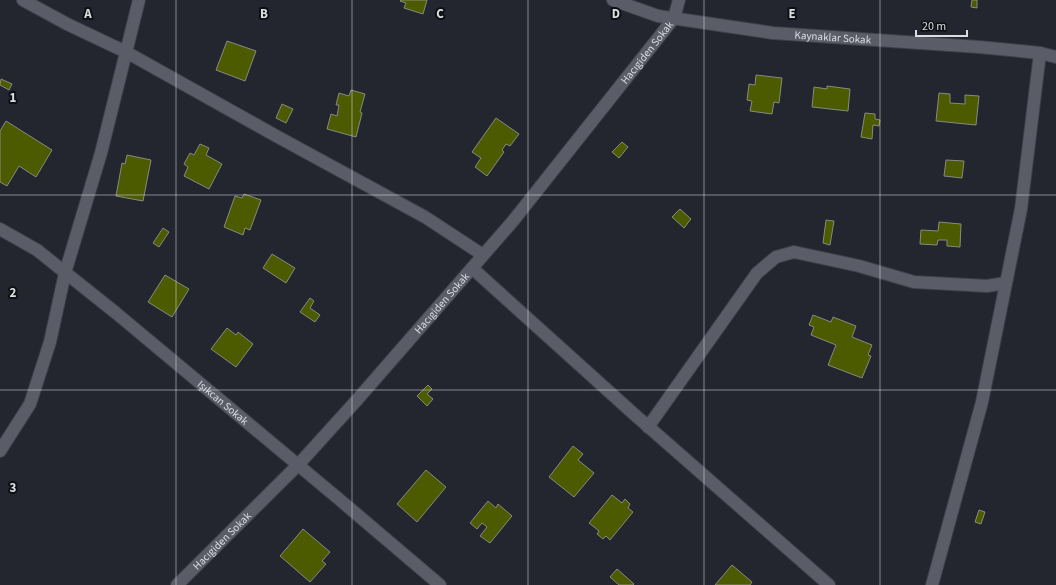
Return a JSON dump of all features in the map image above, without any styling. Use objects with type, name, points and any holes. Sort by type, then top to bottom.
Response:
[{"type":"street","points":[[23,0],[67,24],[126,52],[271,134],[425,217],[483,255]]},
{"type":"street","points":[[0,451],[30,404],[50,342],[65,273],[101,153],[139,0]]},
{"type":"street","name":"Kaynaklar Sokak","points":[[613,0],[658,16],[773,33],[979,47],[1040,53],[1056,57]]},
{"type":"street","name":"Hacıgiden Sokak","points":[[177,585],[298,464],[356,401],[513,221],[674,18],[679,0]]},
{"type":"street","points":[[932,585],[982,402],[1021,209],[1040,53]]},
{"type":"street","name":"Işıkcan Sokak","points":[[0,229],[37,250],[298,464],[440,585]]},
{"type":"street","points":[[648,427],[757,273],[776,257],[794,252],[859,266],[914,282],[987,286],[1006,283]]},
{"type":"street","points":[[472,268],[648,427],[829,585]]},
{"type":"building","points":[[427,0],[423,14],[404,8],[406,3],[400,1]]},
{"type":"building","points":[[972,0],[977,0],[977,8],[971,7]]},
{"type":"building","points":[[227,41],[256,51],[245,81],[216,70]]},
{"type":"building","points":[[756,75],[782,78],[779,103],[774,102],[772,114],[750,111],[752,101],[747,100],[749,84],[755,85]]},
{"type":"building","points":[[1,79],[12,84],[9,90],[0,85]]},
{"type":"building","points":[[827,86],[850,89],[848,111],[812,107],[814,87],[827,89]]},
{"type":"building","points":[[351,90],[365,94],[360,112],[362,113],[356,137],[327,129],[331,114],[337,116],[339,105],[336,105],[339,93],[349,96]]},
{"type":"building","points":[[939,93],[950,94],[950,103],[965,104],[965,95],[979,96],[976,125],[936,121]]},
{"type":"building","points":[[282,104],[293,109],[286,123],[276,118]]},
{"type":"building","points":[[865,113],[875,114],[875,119],[880,120],[879,126],[873,125],[872,139],[861,137]]},
{"type":"building","points":[[496,118],[519,134],[510,146],[506,144],[502,150],[504,152],[487,176],[475,167],[481,158],[472,152]]},
{"type":"building","points":[[6,121],[52,150],[36,177],[19,166],[7,186],[0,182],[0,131]]},
{"type":"building","points":[[622,142],[628,147],[619,158],[612,152]]},
{"type":"building","points":[[200,144],[209,148],[206,155],[222,164],[209,189],[184,176],[188,167],[184,164],[190,153],[194,155]]},
{"type":"building","points":[[127,155],[151,160],[143,201],[116,196],[122,163],[125,164]]},
{"type":"building","points":[[946,160],[964,161],[962,178],[944,176]]},
{"type":"building","points":[[244,194],[261,200],[250,230],[245,228],[243,235],[224,227],[235,196],[242,198]]},
{"type":"building","points":[[680,209],[691,219],[684,228],[672,217]]},
{"type":"building","points":[[826,220],[834,221],[830,245],[823,243]]},
{"type":"building","points":[[939,222],[961,224],[960,247],[947,246],[947,240],[938,240],[937,245],[920,244],[921,230],[938,231]]},
{"type":"building","points":[[163,228],[169,232],[159,247],[153,243]]},
{"type":"building","points":[[272,254],[295,268],[286,283],[263,268]]},
{"type":"building","points":[[165,275],[189,289],[172,317],[148,302]]},
{"type":"building","points":[[310,298],[314,301],[310,308],[320,315],[315,322],[300,312]]},
{"type":"building","points":[[813,315],[831,322],[833,317],[856,326],[852,337],[872,345],[868,355],[871,356],[862,378],[828,365],[836,345],[811,335],[814,327],[809,325]]},
{"type":"building","points":[[227,328],[236,335],[238,332],[253,344],[236,367],[211,349]]},
{"type":"building","points":[[428,385],[432,389],[427,394],[433,399],[427,406],[417,396]]},
{"type":"building","points":[[573,446],[583,454],[578,460],[594,473],[574,497],[549,477]]},
{"type":"building","points":[[426,470],[446,487],[417,522],[397,504]]},
{"type":"building","points":[[612,495],[622,503],[625,499],[630,504],[628,508],[633,512],[610,540],[606,536],[603,539],[597,534],[599,531],[589,523]]},
{"type":"building","points":[[488,501],[496,508],[498,504],[512,516],[490,543],[480,536],[487,527],[482,523],[477,529],[470,523]]},
{"type":"building","points":[[979,510],[985,512],[981,524],[975,522]]},
{"type":"building","points":[[303,529],[330,552],[322,561],[326,564],[310,582],[280,556]]},
{"type":"building","points":[[732,565],[752,582],[750,585],[715,585]]},
{"type":"building","points":[[617,569],[634,584],[619,585],[610,577]]}]
